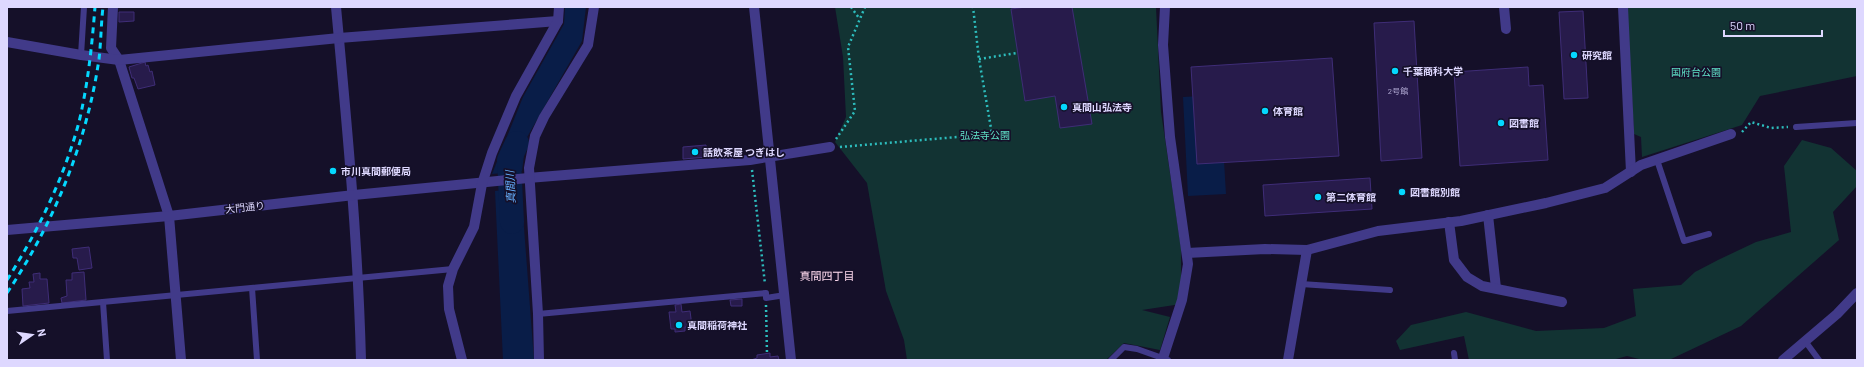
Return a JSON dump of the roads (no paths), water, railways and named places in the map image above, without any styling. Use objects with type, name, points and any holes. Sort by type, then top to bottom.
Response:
[{"type":"street","points":[[113,7],[111,48],[119,60],[169,216],[181,360]]},
{"type":"street","points":[[336,7],[354,195],[359,278],[361,360]]},
{"type":"street","points":[[462,360],[449,309],[448,286],[453,269],[474,227],[482,184],[492,153],[516,96],[558,21],[559,7]]},
{"type":"street","points":[[539,360],[538,314],[528,178],[529,168],[536,136],[544,117],[588,45],[594,7]]},
{"type":"street","points":[[754,7],[791,360]]},
{"type":"street","points":[[1165,7],[1163,45],[1170,137],[1188,264],[1182,300],[1165,359]]},
{"type":"street","points":[[1504,7],[1506,29]]},
{"type":"street","points":[[1624,7],[1631,172]]},
{"type":"street","points":[[7,42],[119,60],[339,38],[558,21]]},
{"type":"street","points":[[1187,252],[1265,249],[1307,250],[1378,231],[1449,222],[1546,203],[1605,188],[1641,165],[1731,134]]},
{"type":"street","name":"大門通り","points":[[7,230],[169,216],[354,195],[482,184],[528,178],[750,160],[830,147]]},
{"type":"street","points":[[1488,215],[1496,288]]},
{"type":"street","points":[[1449,222],[1454,260],[1467,277],[1482,286],[1562,302]]},
{"type":"street","points":[[1288,360],[1307,250]]},
{"type":"street","points":[[1783,360],[1837,314],[1857,293]]},
{"type":"lane","points":[[81,55],[84,7]]},
{"type":"lane","points":[[1796,127],[1857,123]]},
{"type":"lane","points":[[1657,160],[1684,241],[1709,234]]},
{"type":"lane","points":[[7,311],[453,269]]},
{"type":"lane","points":[[1301,284],[1390,290]]},
{"type":"lane","points":[[252,288],[257,360]]},
{"type":"lane","points":[[538,314],[766,295],[785,295]]},
{"type":"lane","points":[[103,302],[107,360]]},
{"type":"lane","points":[[1805,341],[1819,360]]},
{"type":"lane","points":[[1111,360],[1124,347],[1137,349],[1165,359]]},
{"type":"lane","points":[[1454,353],[1456,360]]},
{"type":"water","points":[[565,7],[586,7],[582,41],[526,139],[522,171],[492,174],[523,97],[564,24]]},
{"type":"water","points":[[1220,95],[1226,194],[1188,196],[1183,97]]},
{"type":"water","points":[[521,188],[534,360],[503,360],[495,191]]},
{"type":"waterway","name":"真間川","points":[[512,222],[509,160],[517,143]]},
{"type":"railway","points":[[7,280],[29,243],[49,204],[73,143],[79,122],[87,79],[95,7]]},
{"type":"railway","points":[[7,293],[40,239],[54,210],[77,151],[94,90],[99,59],[103,7]]},
{"type":"place","name":"研究館","points":[[1574,55]]},
{"type":"place","name":"千葉商科大学","points":[[1395,71]]},
{"type":"place","name":"真間山弘法寺","points":[[1064,107]]},
{"type":"place","name":"体育館","points":[[1265,111]]},
{"type":"place","name":"図書館","points":[[1501,123]]},
{"type":"place","name":"話飲茶屋 つぎはし","points":[[695,152]]},
{"type":"place","name":"市川真間郵便局","points":[[333,171]]},
{"type":"place","name":"図書館別館","points":[[1402,192]]},
{"type":"place","name":"第二体育館","points":[[1318,197]]},
{"type":"place","name":"真間稲荷神社","points":[[679,325]]},
{"type":"district","name":"真間四丁目","points":[[827,275]]},
{"type":"park label","name":"国府台公園","points":[[1696,72]]},
{"type":"park label","name":"弘法寺公園","points":[[985,135]]}]
